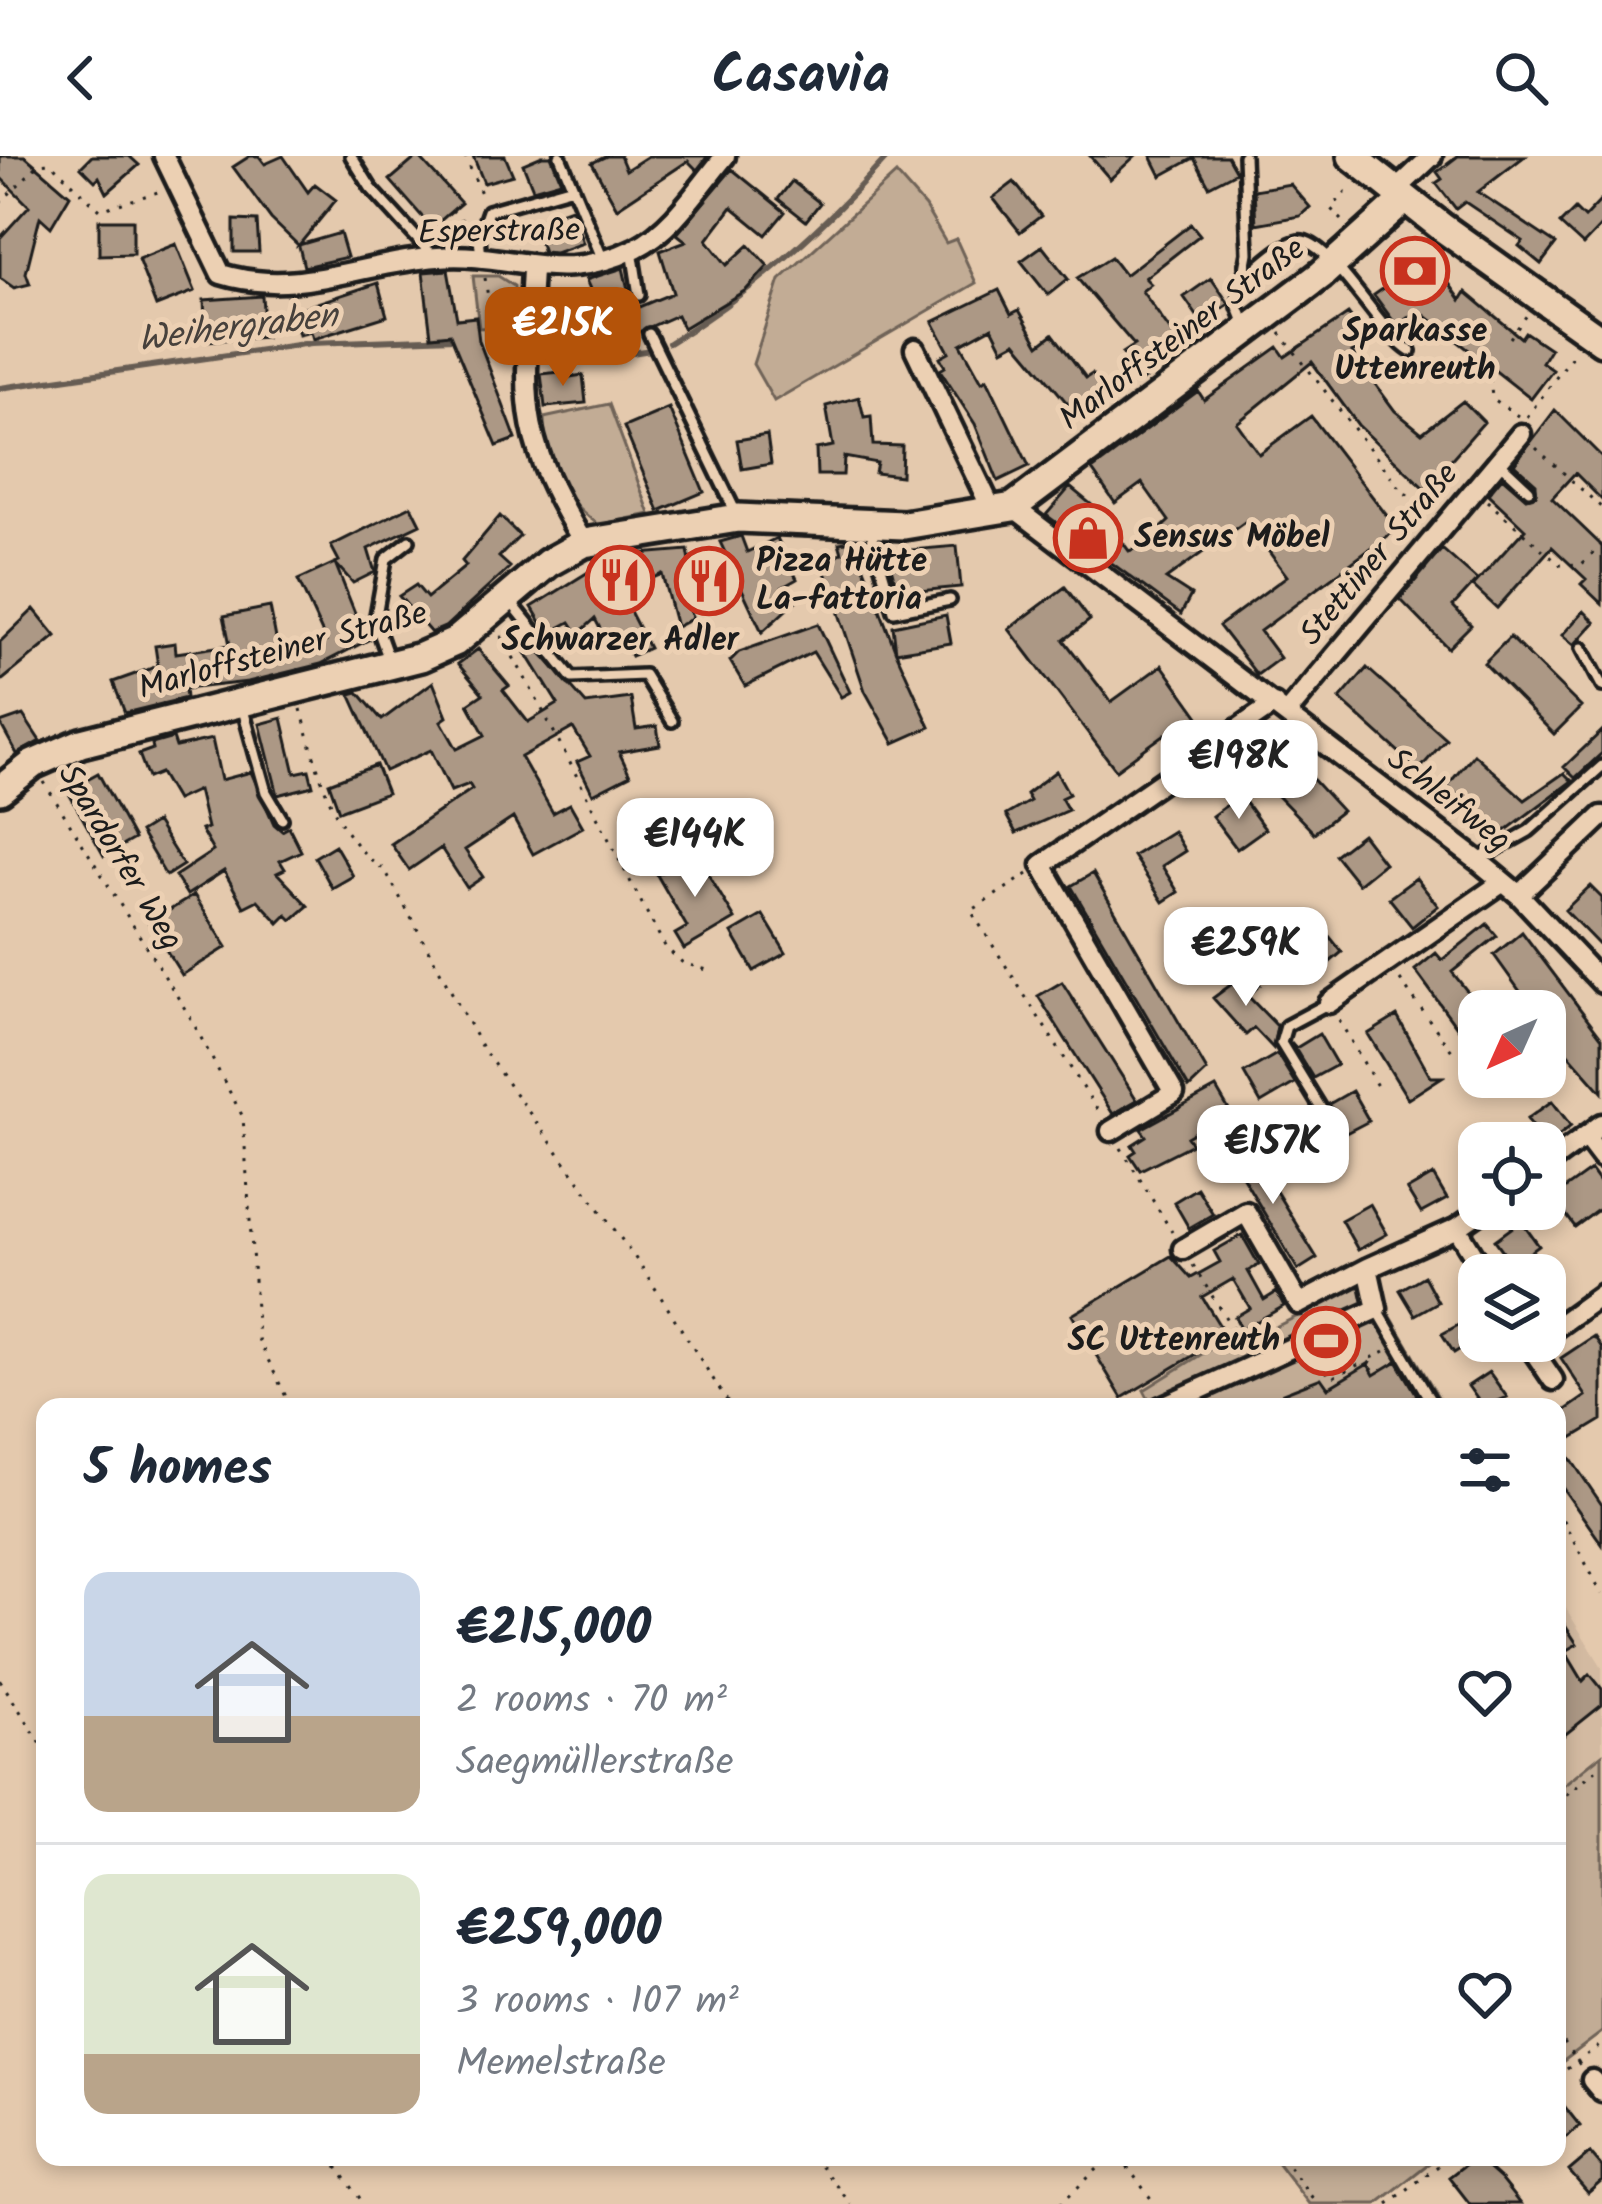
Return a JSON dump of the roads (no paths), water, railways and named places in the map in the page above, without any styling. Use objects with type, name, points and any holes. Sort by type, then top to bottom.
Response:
[{"type":"street","name":"Esperstraße","points":[[164,156],[221,274],[301,284],[434,257],[481,259],[532,269],[603,260],[632,250],[675,216],[725,156]]},
{"type":"street","points":[[1400,195],[1432,156]]},
{"type":"street","points":[[1359,162],[1596,336]]},
{"type":"street","name":"Marloffsteiner Straße","points":[[0,790],[33,764],[81,743],[295,691],[441,649],[548,563],[584,542],[738,518],[904,525],[1003,511],[1259,324],[1361,241],[1400,195]]},
{"type":"street","points":[[532,269],[527,424],[550,489],[584,542]]},
{"type":"street","points":[[915,349],[1003,511]]},
{"type":"street","name":"Stettiner Straße","points":[[1111,1131],[1174,1093],[1042,865],[1280,709],[1521,434]]},
{"type":"street","name":"Schleifweg","points":[[1003,511],[1280,709],[1477,860],[1520,895],[1602,982]]},
{"type":"street","points":[[1520,895],[1602,816]]},
{"type":"street","points":[[1329,1003],[1503,882]]},
{"type":"street","points":[[1566,1151],[1602,1124]]},
{"type":"street","points":[[1586,1137],[1602,1158]]},
{"type":"street","points":[[1183,1249],[1246,1212],[1299,1304],[1456,1228],[1473,1254]]},
{"type":"street","points":[[1182,1398],[1377,1310],[1368,1268]]},
{"type":"street","points":[[1566,1319],[1602,1294]]},
{"type":"street","points":[[1545,1362],[1553,1380]]},
{"type":"lane","points":[[352,156],[371,188],[434,257]]},
{"type":"lane","points":[[560,156],[603,260]]},
{"type":"lane","points":[[1244,156],[1244,279],[1238,307],[1259,324]]},
{"type":"lane","points":[[481,259],[479,237],[488,211],[573,187]]},
{"type":"lane","points":[[1244,279],[1298,241],[1311,244],[1335,263],[1390,339],[1410,351]]},
{"type":"lane","points":[[632,250],[639,296]]},
{"type":"lane","points":[[649,334],[738,518]]},
{"type":"lane","points":[[1498,461],[1529,490]]},
{"type":"lane","points":[[869,523],[894,611],[950,600]]},
{"type":"lane","points":[[391,664],[375,621],[386,559],[409,542]]},
{"type":"lane","points":[[498,606],[572,678],[644,675],[672,722]]},
{"type":"lane","points":[[1582,648],[1602,686]]},
{"type":"lane","points":[[241,704],[266,792],[282,819]]},
{"type":"lane","points":[[1477,860],[1529,831],[1602,766]]},
{"type":"lane","points":[[1328,1120],[1281,1042],[1286,1026],[1329,1003]]},
{"type":"lane","points":[[1377,1310],[1429,1398]]},
{"type":"waterway","name":"Weihergraben","points":[[669,343],[785,258],[888,156]]},
{"type":"waterway","name":"Weihergraben","points":[[0,388],[311,343],[455,338]]},
{"type":"waterway","points":[[599,358],[651,350]]},
{"type":"place","name":"Sparkasse Uttenreuth","points":[[1415,271]]},
{"type":"place","name":"Sensus Möbel","points":[[1088,538]]},
{"type":"place","name":"Schwarzer Adler","points":[[620,580]]},
{"type":"place","name":"Pizza Hütte La-fattoria","points":[[709,581]]},
{"type":"place","name":"SC Uttenreuth","points":[[1326,1341]]}]
